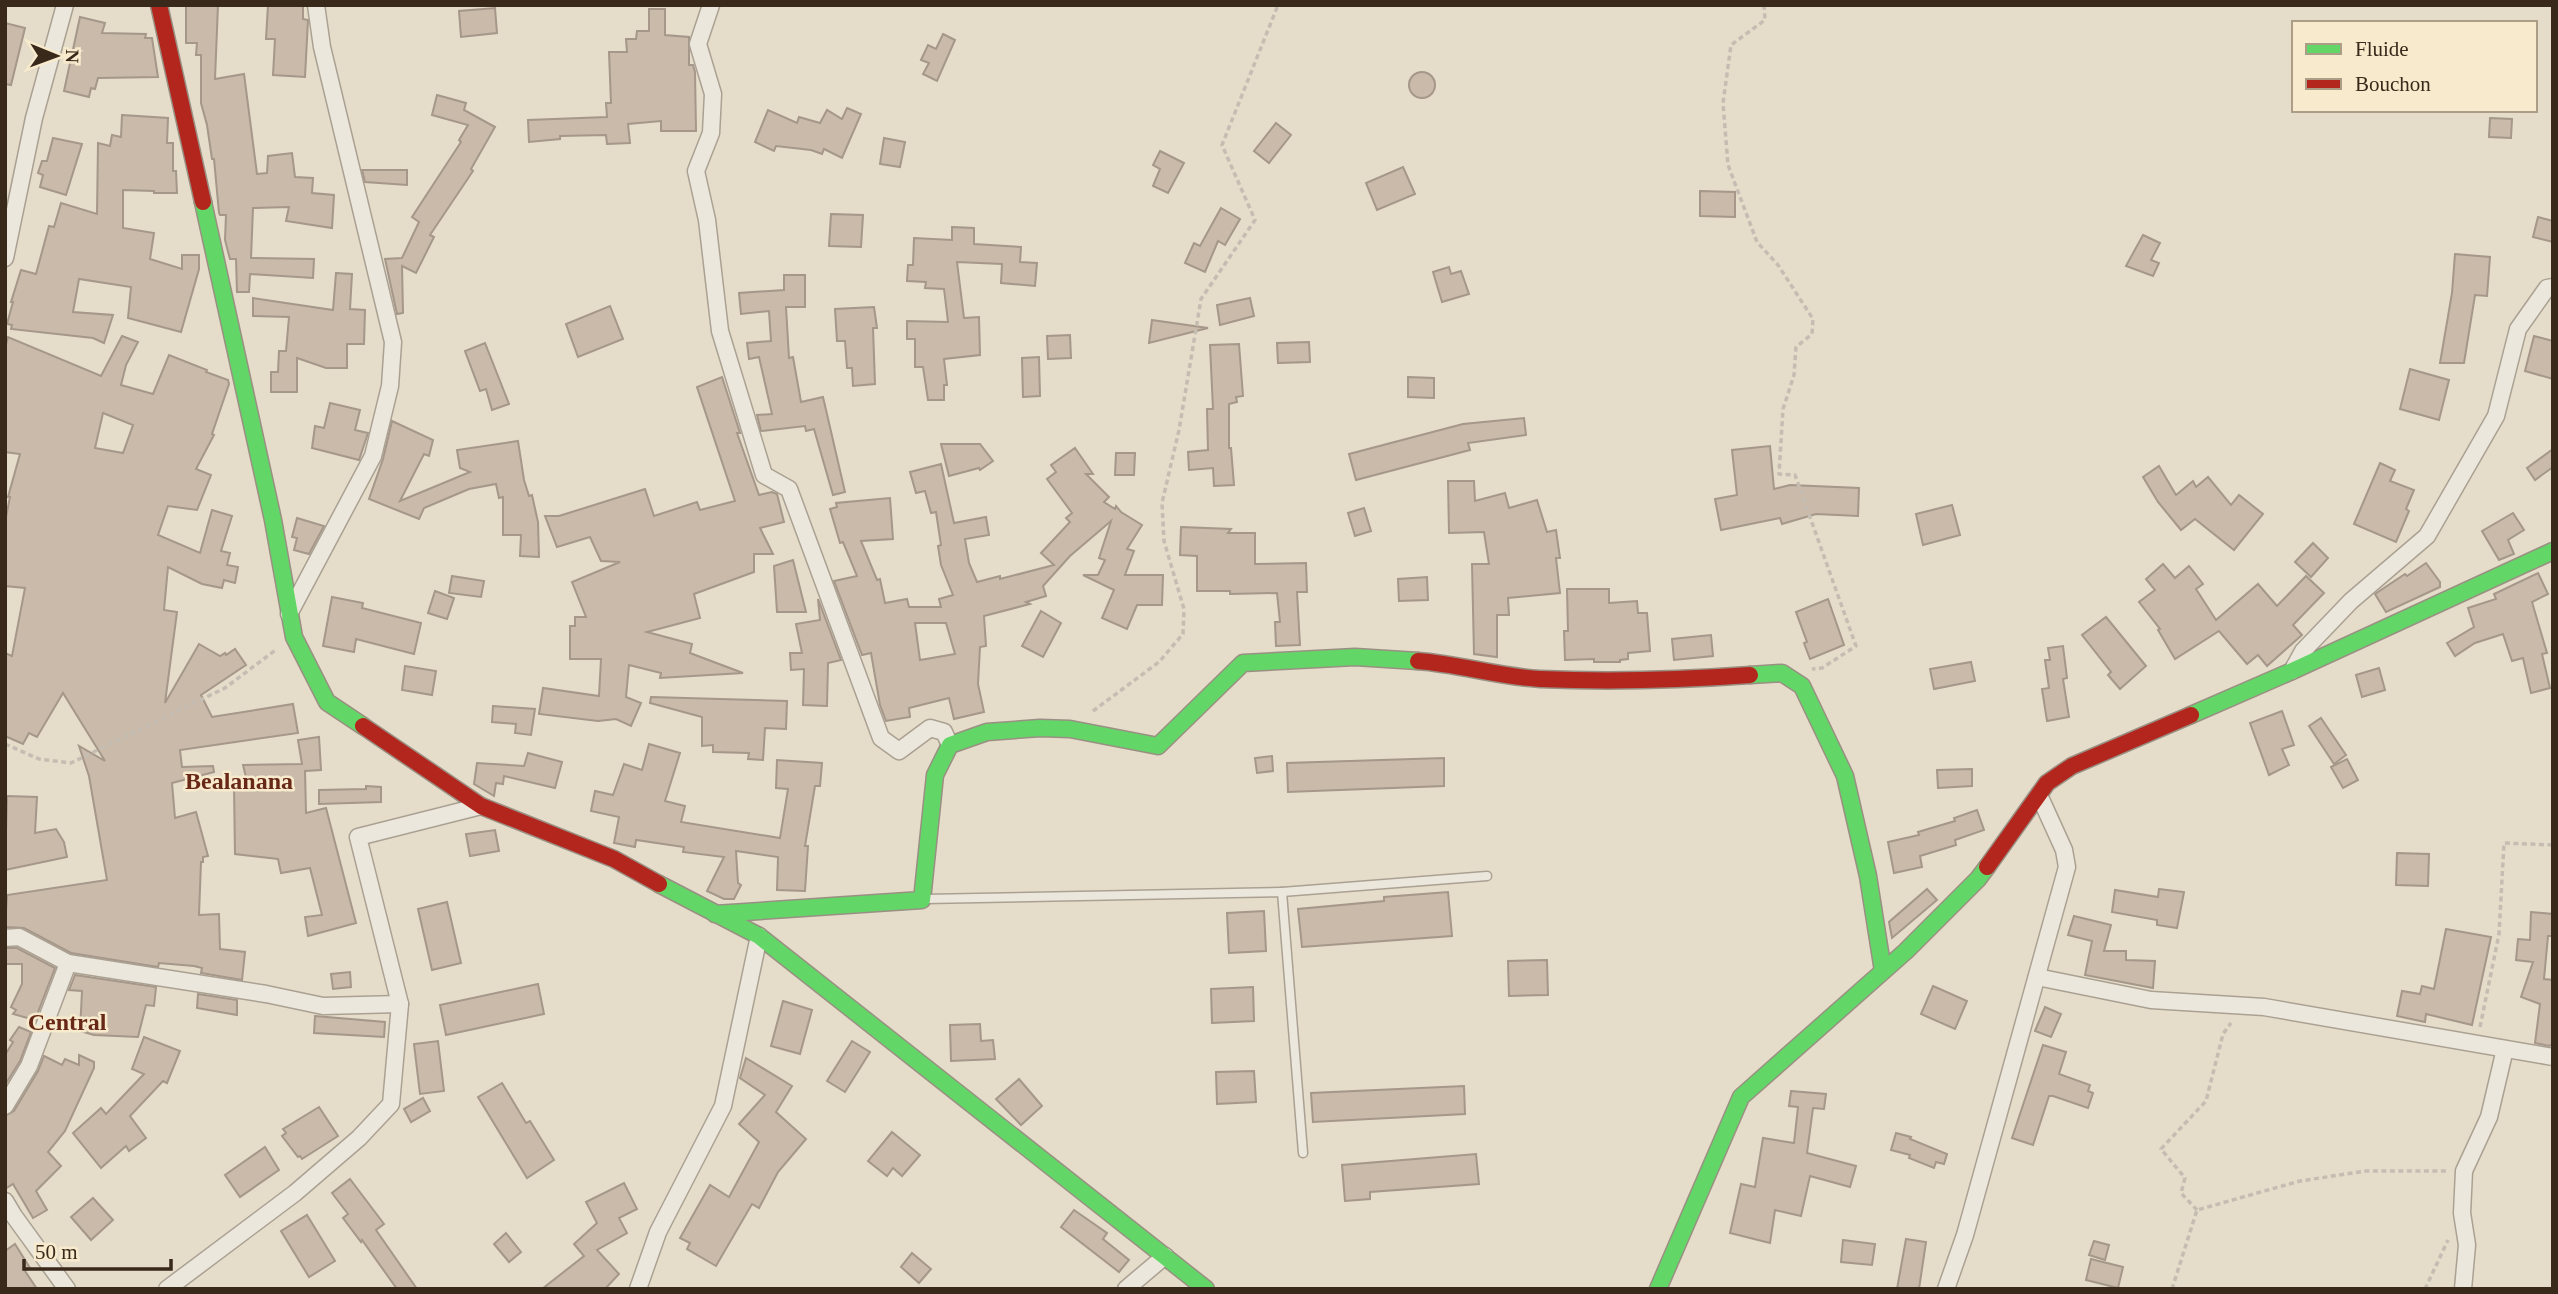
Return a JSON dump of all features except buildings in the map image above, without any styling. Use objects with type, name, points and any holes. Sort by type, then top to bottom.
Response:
[{"type":"street","points":[[5,258],[34,118],[65,5]]},
{"type":"street","points":[[159,5],[273,520],[294,637],[327,702],[481,806],[614,859],[759,936],[1206,1289]]},
{"type":"street","points":[[289,614],[373,456],[390,386],[393,342],[322,47],[316,5]]},
{"type":"street","points":[[711,5],[698,44],[713,94],[711,133],[696,171],[707,220],[720,331],[764,475],[789,489],[881,738],[899,751],[930,728],[944,732],[950,745]]},
{"type":"street","points":[[2292,671],[2303,650],[2351,601],[2427,536],[2496,416],[2518,329],[2547,288],[2553,286]]},
{"type":"street","points":[[1658,1289],[1676,1253],[1741,1097],[1883,971],[1978,879],[2047,783],[2072,766],[2292,671],[2553,551]]},
{"type":"street","points":[[714,914],[922,900],[935,775],[950,745],[987,732],[1070,729],[1158,746],[1243,663],[1368,657],[1446,663],[1538,680],[1698,679],[1782,673],[1802,686],[1845,776],[1868,876],[1883,971]]},
{"type":"street","points":[[1946,1289],[1965,1235],[2067,867],[2064,850],[2039,795]]},
{"type":"street","points":[[167,1289],[295,1194],[359,1139],[391,1104],[400,1004],[358,837],[481,806]]},
{"type":"street","points":[[638,1289],[658,1232],[723,1106],[759,936]]},
{"type":"street","points":[[5,938],[19,937],[68,963],[266,994],[323,1006],[400,1004]]},
{"type":"street","points":[[5,1106],[29,1066],[68,963]]},
{"type":"street","points":[[2037,977],[2151,1000],[2245,1006],[2553,1057]]},
{"type":"street","points":[[2463,1289],[2467,1245],[2462,1213],[2465,1171],[2489,1117],[2505,1049]]},
{"type":"street","points":[[5,1201],[9,1219],[67,1289]]},
{"type":"street","points":[[1126,1289],[1165,1256]]},
{"type":"lane","points":[[922,900],[1282,892],[1486,876]]},
{"type":"lane","points":[[1282,892],[1303,1153]]},
{"type":"path","points":[[1070,729],[1159,662],[1183,634],[1184,609],[1164,541],[1162,503],[1179,430],[1201,299],[1255,219],[1222,145],[1279,5]]},
{"type":"path","points":[[1764,5],[1765,20],[1731,45],[1723,103],[1728,165],[1758,242],[1778,265],[1814,319],[1812,334],[1796,347],[1794,375],[1783,409],[1779,474],[1795,475],[1856,646],[1822,668],[1782,673]]},
{"type":"path","points":[[5,744],[39,759],[71,763],[225,688],[294,637]]},
{"type":"path","points":[[2477,1044],[2499,934],[2504,843],[2553,845]]},
{"type":"path","points":[[2197,1210],[2181,1193],[2185,1178],[2161,1149],[2206,1101],[2223,1034],[2245,1006]]},
{"type":"path","points":[[2197,1210],[2300,1181],[2366,1171],[2465,1171]]},
{"type":"path","points":[[2172,1289],[2197,1210]]},
{"type":"path","points":[[2425,1289],[2462,1213]]},
{"type":"traffic: fast","points":[[203,202],[273,520],[294,637],[327,702],[363,726]]},
{"type":"traffic: fast","points":[[2191,715],[2553,551]]},
{"type":"traffic: fast","points":[[715,914],[922,900],[935,775],[950,745],[987,732],[1040,728],[1070,729],[1158,746],[1243,663],[1355,657],[1418,661]]},
{"type":"traffic: fast","points":[[1750,675],[1782,673],[1802,686],[1845,776],[1868,876],[1883,971]]},
{"type":"traffic: fast","points":[[1658,1289],[1741,1097],[1906,951],[1987,867]]},
{"type":"traffic: fast","points":[[659,884],[759,936],[1206,1289]]},
{"type":"traffic: jam","points":[[159,5],[203,202]]},
{"type":"traffic: jam","points":[[1418,661],[1540,679],[1645,680],[1750,675]]},
{"type":"traffic: jam","points":[[1987,867],[2047,783],[2072,766],[2191,715]]},
{"type":"traffic: jam","points":[[363,726],[481,806],[614,859],[659,884]]},
{"type":"district","name":"Bealanana","points":[[239,781]]},
{"type":"district","name":"Central","points":[[67,1022]]}]
